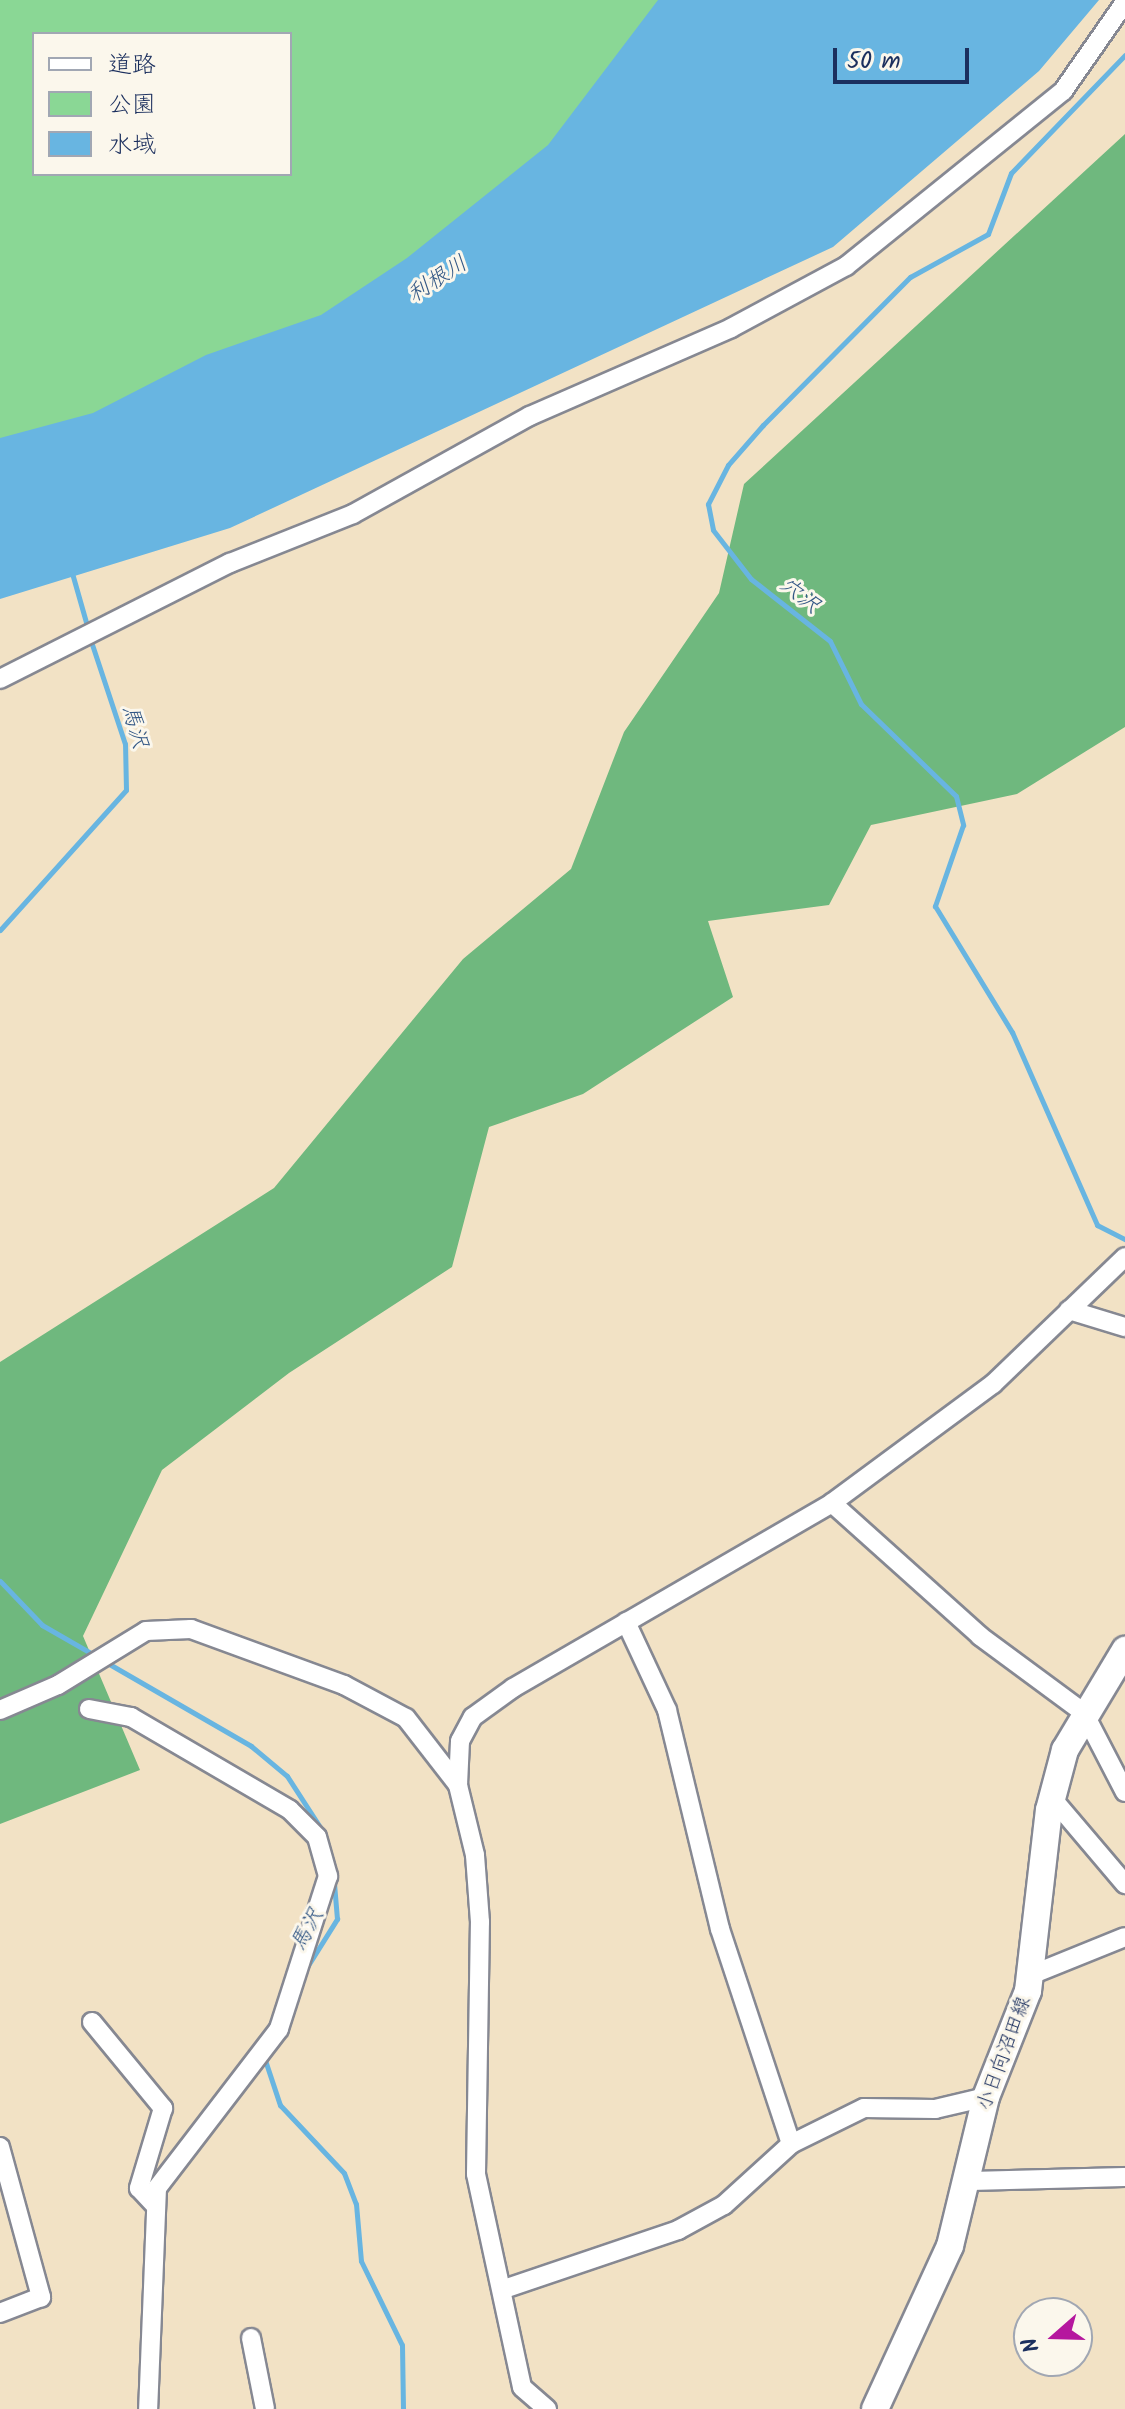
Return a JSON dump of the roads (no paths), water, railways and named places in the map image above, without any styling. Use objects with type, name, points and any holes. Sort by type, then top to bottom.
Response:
[{"type":"main road","name":"小日向沼田線","points":[[875,2409],[950,2246],[970,2181],[986,2097],[1031,1975],[1052,1798],[1084,1713],[1125,1650]]},
{"type":"street","points":[[0,679],[230,563],[353,514],[530,416],[731,328],[846,266],[1063,91],[1125,2]]},
{"type":"street","points":[[547,2409],[522,2387],[504,2289],[476,2174],[480,1922],[475,1855],[458,1785],[460,1741],[473,1717],[626,1622],[832,1503],[993,1384],[1125,1257]]},
{"type":"street","points":[[1069,1310],[1125,1327]]},
{"type":"street","points":[[832,1503],[980,1636],[1084,1713],[1125,1792]]},
{"type":"street","points":[[626,1622],[667,1710],[720,1929],[791,2144]]},
{"type":"street","points":[[0,1710],[58,1685],[146,1631],[191,1629],[344,1685],[406,1718],[458,1785]]},
{"type":"street","points":[[89,1709],[131,1717],[290,1810],[317,1837],[328,1876],[279,2029],[157,2188],[148,2409]]},
{"type":"street","points":[[1052,1798],[1125,1884]]},
{"type":"street","points":[[1031,1975],[1125,1937]]},
{"type":"street","points":[[92,2022],[163,2108],[139,2188],[156,2206]]},
{"type":"street","points":[[504,2289],[678,2230],[724,2205],[791,2144],[864,2108],[935,2109],[986,2097]]},
{"type":"street","points":[[0,2147],[41,2297],[0,2313]]},
{"type":"street","points":[[970,2181],[1125,2177]]},
{"type":"street","points":[[251,2338],[265,2409]]},
{"type":"water","name":"利根川","points":[[658,0],[1099,0],[1039,71],[833,247],[230,528],[0,599],[0,438],[93,413],[206,355],[321,315],[407,258],[548,145]]},
{"type":"waterway","name":"穴沢","points":[[1125,55],[1011,173],[988,234],[910,277],[763,425],[728,465],[708,504],[713,530],[751,579],[830,641],[861,704],[956,796],[963,825],[935,906],[1012,1032],[1097,1225],[1125,1239]]},
{"type":"waterway","name":"馬沢","points":[[72,573],[88,629]]},
{"type":"waterway","name":"馬沢","points":[[0,930],[126,790],[125,744],[90,638]]},
{"type":"waterway","name":"馬沢","points":[[0,1581],[42,1625],[96,1656]]},
{"type":"waterway","name":"馬沢","points":[[104,1661],[251,1746],[287,1776],[322,1830]]},
{"type":"waterway","name":"馬沢","points":[[307,1967],[337,1919],[332,1859]]},
{"type":"waterway","name":"馬沢","points":[[264,2057],[280,2105],[344,2173],[356,2204],[361,2261],[402,2345],[403,2409]]}]
